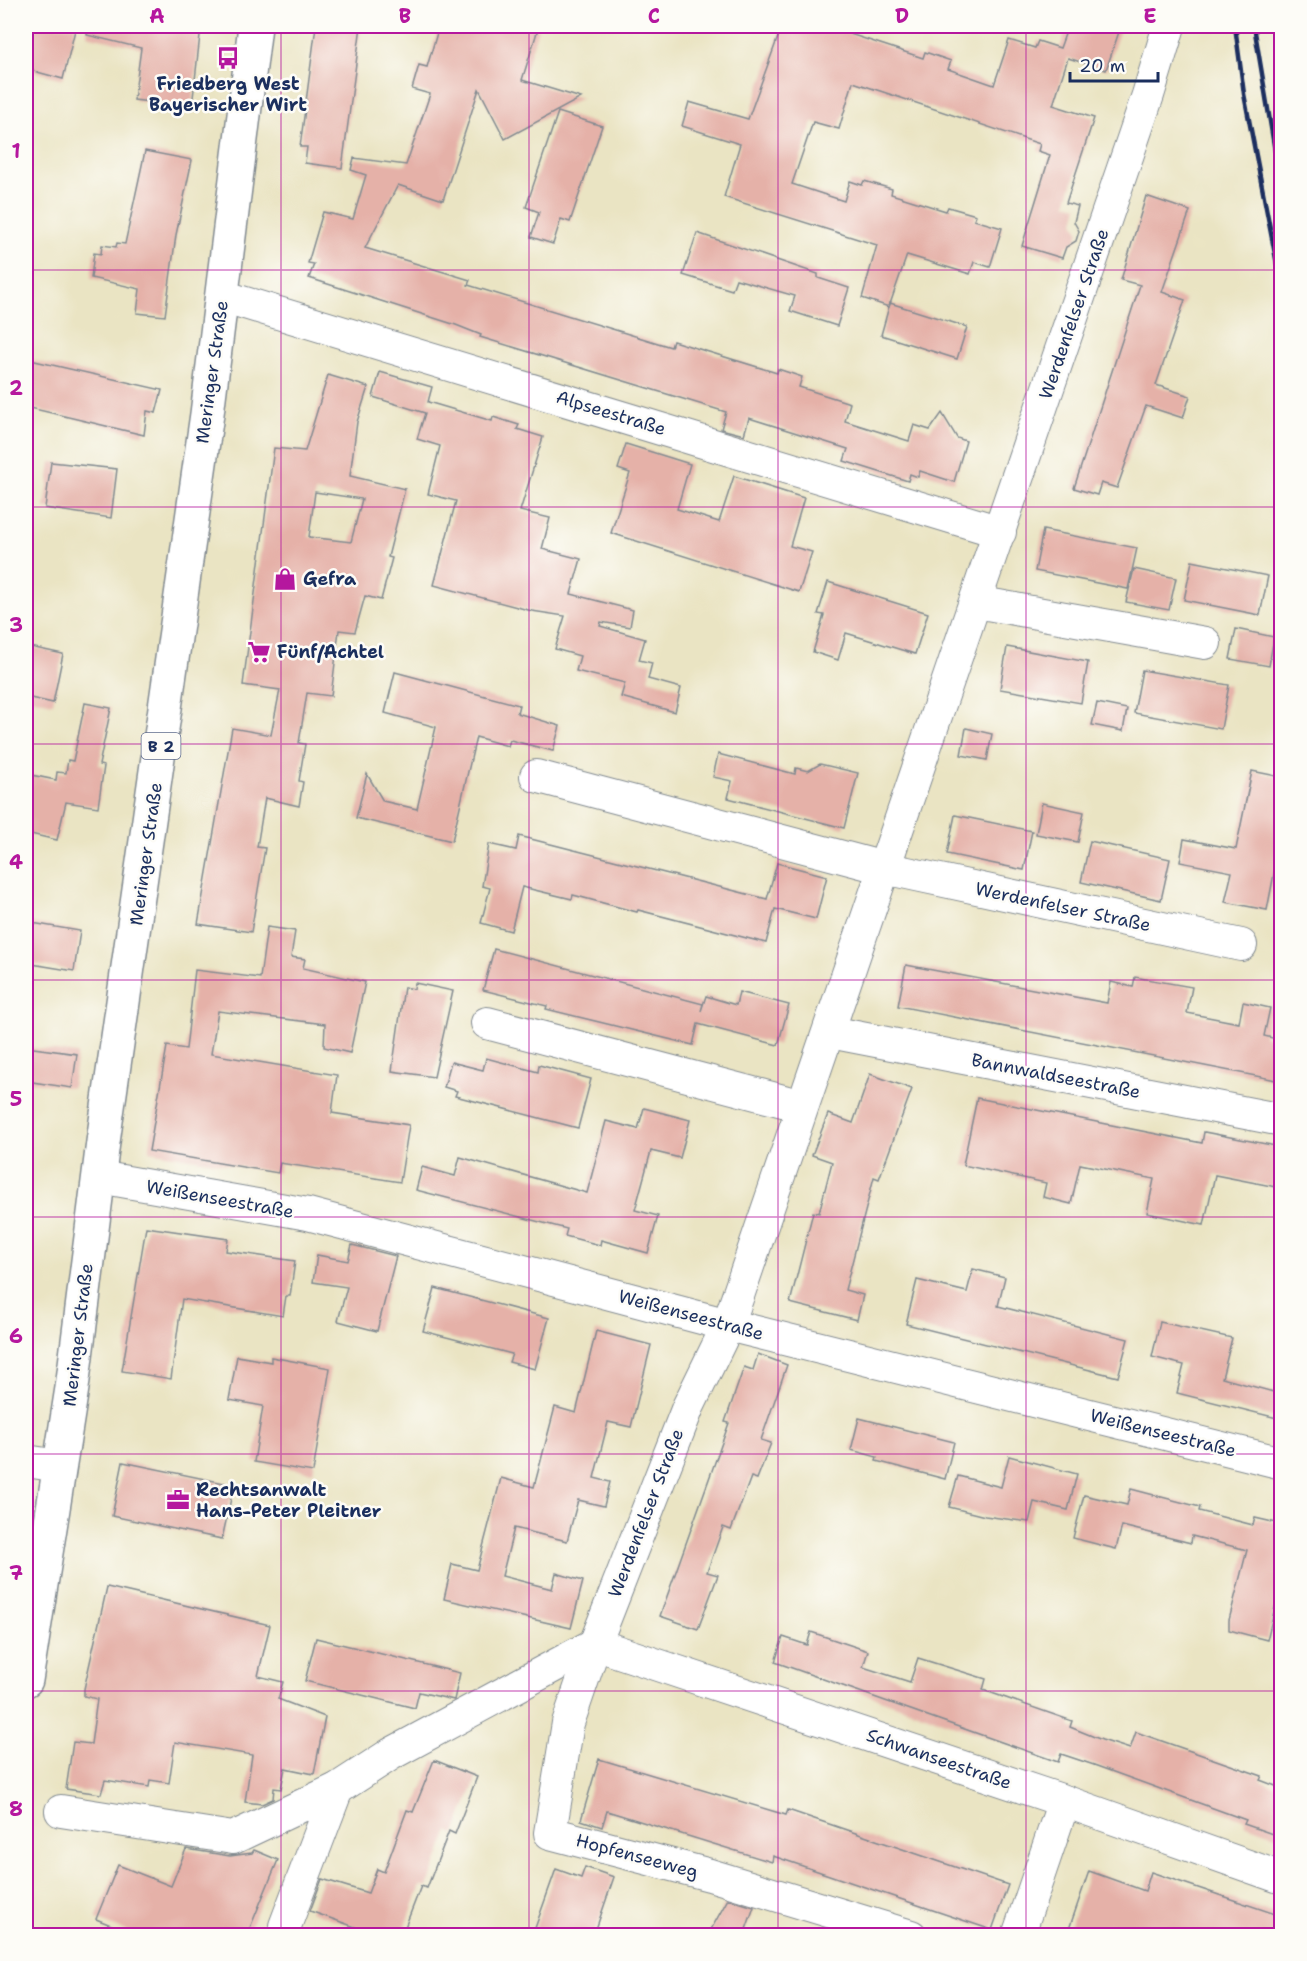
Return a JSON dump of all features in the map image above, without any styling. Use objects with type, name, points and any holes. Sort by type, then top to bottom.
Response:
[{"type":"main road","name":"Meringer Straße","points":[[26,1680],[59,1466],[222,297],[255,26]]},
{"type":"street","name":"Werdenfelser Straße","points":[[595,1644],[688,1407],[728,1325],[976,602],[1169,26]]},
{"type":"street","name":"Alpseestraße","points":[[222,297],[999,532]]},
{"type":"street","points":[[976,602],[1205,643]]},
{"type":"street","name":"Werdenfelser Straße","points":[[536,776],[884,868],[1241,945]]},
{"type":"street","points":[[487,1023],[802,1106]]},
{"type":"street","name":"Bannwaldseestraße","points":[[830,1032],[1281,1120]]},
{"type":"street","name":"Weißenseestraße","points":[[99,1177],[308,1214],[728,1325],[1281,1463]]},
{"type":"street","points":[[26,1461],[59,1466]]},
{"type":"street","points":[[61,1811],[233,1838],[338,1789],[391,1754],[595,1644]]},
{"type":"street","name":"Schwanseestraße","points":[[595,1644],[1064,1801],[1281,1878]]},
{"type":"street","name":"Hopfenseeweg","points":[[595,1644],[568,1723],[550,1833],[711,1875],[911,1935]]},
{"type":"street","points":[[285,1926],[338,1789]]},
{"type":"street","points":[[1017,1935],[1064,1801]]},
{"type":"building","points":[[26,26],[76,26],[63,79],[26,69]]},
{"type":"building","points":[[88,26],[201,26],[192,107],[134,100],[141,48],[87,35]]},
{"type":"building","points":[[316,26],[361,26],[342,168],[305,163],[307,147],[300,147]]},
{"type":"building","points":[[439,26],[525,26],[538,29],[522,80],[581,98],[505,139],[479,89],[443,200],[398,185],[365,248],[470,280],[468,285],[671,347],[673,341],[777,373],[778,369],[802,377],[799,387],[850,403],[845,421],[909,441],[914,425],[930,430],[942,413],[957,438],[966,441],[954,482],[920,471],[918,477],[910,474],[908,481],[844,461],[848,449],[749,418],[744,435],[721,429],[726,412],[480,337],[481,335],[456,325],[309,278],[314,264],[308,263],[323,212],[353,219],[366,175],[351,170],[354,158],[406,165],[430,94],[412,89],[419,65],[427,67]]},
{"type":"building","points":[[782,26],[852,26],[850,34],[923,58],[925,52],[951,61],[948,69],[994,85],[1009,40],[1035,48],[1038,41],[1060,48],[1068,26],[1121,26],[1106,70],[1068,58],[1053,105],[1094,118],[1066,203],[1078,206],[1074,222],[1079,231],[1076,241],[1066,247],[1062,258],[1022,246],[1050,155],[1038,151],[1040,144],[853,82],[839,129],[813,122],[792,184],[844,201],[850,181],[862,185],[864,181],[892,189],[891,194],[946,211],[948,207],[976,215],[974,220],[1002,228],[990,267],[974,262],[970,274],[907,255],[889,307],[862,298],[877,245],[724,197],[740,144],[682,126],[689,102],[748,119]]},
{"type":"building","points":[[558,112],[602,126],[570,222],[561,219],[553,244],[531,237],[539,212],[526,207]]},
{"type":"building","points":[[145,151],[192,160],[176,235],[165,316],[137,313],[140,289],[91,278],[94,253],[101,254],[102,245],[116,247],[117,243],[125,244]]},
{"type":"building","points":[[1146,196],[1190,211],[1162,292],[1185,300],[1156,385],[1190,396],[1183,418],[1146,406],[1117,488],[1101,483],[1097,495],[1074,488],[1140,285],[1121,280]]},
{"type":"building","points":[[697,233],[818,274],[818,278],[849,288],[837,326],[790,311],[795,296],[736,279],[732,290],[683,275]]},
{"type":"building","points":[[890,303],[967,327],[957,359],[881,335]]},
{"type":"building","points":[[26,359],[162,390],[156,413],[147,411],[144,435],[26,407]]},
{"type":"building","points":[[380,372],[432,387],[428,402],[492,421],[493,417],[519,425],[517,429],[543,437],[520,511],[550,518],[542,549],[581,559],[571,594],[633,610],[630,627],[601,622],[600,626],[645,639],[639,660],[652,663],[648,679],[681,688],[675,712],[621,697],[625,683],[576,671],[580,656],[555,649],[565,616],[532,611],[434,585],[456,501],[428,494],[440,446],[417,439],[425,413],[373,397]]},
{"type":"building","points":[[328,375],[368,387],[357,422],[350,476],[405,489],[388,557],[392,558],[381,600],[365,596],[355,632],[339,630],[331,696],[307,693],[299,743],[305,744],[299,781],[303,782],[299,806],[265,798],[257,847],[265,848],[251,932],[198,924],[232,728],[271,735],[280,690],[243,685],[274,448],[305,451]],"holes":[[[315,492],[362,499],[351,542],[309,537]]]},
{"type":"building","points":[[626,444],[690,464],[677,509],[719,522],[734,476],[804,498],[790,546],[812,552],[799,592],[611,533],[630,473],[618,469]]},
{"type":"building","points":[[51,462],[117,469],[111,518],[45,508]]},
{"type":"building","points":[[1043,530],[1137,548],[1128,589],[1035,571]]},
{"type":"building","points":[[1192,561],[1268,576],[1260,615],[1184,600]]},
{"type":"building","points":[[1134,569],[1176,578],[1169,610],[1126,602]]},
{"type":"building","points":[[828,582],[928,613],[915,654],[846,633],[838,660],[813,652],[824,615],[818,614]]},
{"type":"building","points":[[1236,629],[1274,637],[1269,666],[1230,659]]},
{"type":"building","points":[[26,646],[63,654],[53,703],[26,697]]},
{"type":"building","points":[[1007,647],[1088,662],[1081,703],[1000,689]]},
{"type":"building","points":[[1142,670],[1229,685],[1221,729],[1134,713]]},
{"type":"building","points":[[395,672],[519,705],[517,713],[560,726],[553,751],[510,740],[508,746],[476,737],[452,841],[356,818],[367,774],[383,801],[417,809],[436,727],[385,713]]},
{"type":"building","points":[[85,703],[111,708],[99,765],[104,766],[98,807],[66,802],[57,840],[26,833],[26,774],[56,780],[57,772],[66,773],[68,760],[73,761]]},
{"type":"building","points":[[1097,703],[1127,709],[1123,731],[1092,725]]},
{"type":"building","points":[[966,728],[992,734],[987,760],[961,755]]},
{"type":"building","points":[[718,754],[795,774],[796,768],[808,771],[820,764],[858,773],[844,828],[728,798],[732,781],[713,777]]},
{"type":"building","points":[[1252,771],[1281,777],[1281,838],[1267,910],[1225,902],[1232,872],[1180,862],[1184,839],[1236,849]]},
{"type":"building","points":[[1042,803],[1084,812],[1078,842],[1036,834]]},
{"type":"building","points":[[955,815],[1032,831],[1024,870],[947,854]]},
{"type":"building","points":[[519,836],[767,899],[777,863],[827,876],[816,919],[775,909],[766,943],[573,895],[572,899],[522,887],[511,931],[481,923],[490,888],[482,886],[489,844],[516,850]]},
{"type":"building","points":[[1090,841],[1170,859],[1161,900],[1081,882]]},
{"type":"building","points":[[26,922],[80,931],[74,971],[26,963]]},
{"type":"building","points":[[267,927],[295,931],[291,957],[305,959],[303,968],[365,982],[350,1053],[324,1047],[325,1024],[218,1011],[211,1054],[337,1075],[332,1113],[409,1125],[400,1182],[280,1163],[278,1173],[149,1151],[167,1046],[186,1049],[195,970],[260,978]]},
{"type":"building","points":[[494,949],[703,1004],[701,1011],[706,996],[736,1005],[739,992],[789,1005],[778,1045],[698,1024],[693,1045],[546,1009],[547,1006],[483,990]]},
{"type":"building","points":[[906,965],[1107,1003],[1111,982],[1133,987],[1135,977],[1192,987],[1187,1013],[1239,1023],[1243,1002],[1270,1008],[1264,1036],[1281,1040],[1281,1081],[898,1006]]},
{"type":"building","points":[[415,983],[453,991],[434,1077],[392,1071],[404,987],[414,989]]},
{"type":"building","points":[[26,1047],[77,1054],[72,1088],[26,1081]]},
{"type":"building","points":[[486,1058],[538,1072],[539,1065],[591,1079],[578,1128],[455,1096],[457,1091],[444,1087],[451,1062],[483,1070]]},
{"type":"building","points":[[870,1074],[912,1089],[879,1179],[874,1177],[845,1290],[863,1295],[857,1320],[790,1303],[813,1212],[819,1213],[832,1162],[812,1155],[828,1114],[853,1123]]},
{"type":"building","points":[[977,1098],[1202,1143],[1204,1132],[1281,1147],[1281,1188],[1215,1175],[1204,1225],[1147,1213],[1154,1179],[1080,1164],[1071,1204],[1043,1197],[1046,1183],[963,1165]]},
{"type":"building","points":[[644,1108],[690,1120],[680,1158],[651,1151],[635,1210],[658,1216],[648,1253],[601,1240],[600,1245],[565,1236],[567,1229],[416,1190],[422,1167],[455,1176],[460,1157],[587,1193],[606,1121],[638,1129]]},
{"type":"building","points":[[146,1227],[228,1239],[226,1251],[295,1261],[290,1296],[286,1296],[283,1316],[182,1299],[171,1379],[122,1371]]},
{"type":"building","points":[[352,1245],[396,1256],[377,1331],[338,1321],[347,1287],[313,1282],[317,1255],[348,1261]]},
{"type":"building","points":[[973,1269],[1005,1277],[998,1306],[1128,1339],[1118,1377],[906,1324],[917,1280],[967,1292]]},
{"type":"building","points":[[435,1288],[549,1318],[535,1369],[509,1362],[512,1354],[423,1331]]},
{"type":"building","points":[[1160,1322],[1232,1338],[1222,1378],[1281,1394],[1281,1419],[1177,1393],[1184,1365],[1152,1357]]},
{"type":"building","points":[[596,1331],[651,1345],[631,1427],[608,1422],[594,1478],[610,1482],[604,1506],[578,1500],[567,1541],[514,1528],[502,1576],[552,1589],[556,1573],[583,1581],[571,1628],[444,1599],[452,1564],[477,1570],[501,1478],[534,1487],[555,1407],[576,1413]]},
{"type":"building","points":[[758,1354],[787,1365],[761,1440],[771,1443],[757,1479],[751,1477],[731,1530],[723,1527],[707,1572],[718,1575],[698,1629],[660,1616],[729,1423],[725,1422],[744,1367],[753,1370]]},
{"type":"building","points":[[237,1356],[271,1362],[271,1357],[330,1368],[313,1472],[254,1462],[263,1406],[229,1400]]},
{"type":"building","points":[[859,1418],[954,1442],[945,1479],[876,1461],[877,1457],[851,1450]]},
{"type":"building","points":[[1009,1456],[1077,1474],[1068,1510],[1034,1502],[1029,1522],[985,1516],[949,1507],[958,1476],[1001,1487]]},
{"type":"building","points":[[123,1462],[234,1485],[222,1539],[112,1516]]},
{"type":"building","points":[[1131,1489],[1200,1507],[1199,1511],[1253,1525],[1255,1518],[1281,1524],[1281,1583],[1267,1640],[1229,1630],[1229,1620],[1247,1550],[1192,1536],[1191,1543],[1122,1526],[1116,1549],[1073,1538],[1084,1495],[1127,1505]]},
{"type":"building","points":[[107,1587],[270,1625],[258,1676],[283,1682],[278,1699],[325,1717],[314,1774],[285,1768],[281,1789],[274,1788],[273,1799],[262,1804],[245,1802],[252,1755],[175,1742],[169,1783],[150,1780],[149,1787],[105,1780],[101,1794],[66,1789],[73,1742],[91,1744],[97,1699],[84,1696],[84,1689]]},
{"type":"building","points":[[811,1632],[868,1651],[863,1667],[910,1682],[918,1658],[986,1679],[983,1690],[1072,1721],[1070,1727],[1102,1740],[1130,1749],[1136,1732],[1262,1776],[1260,1780],[1281,1788],[1281,1837],[1244,1824],[1246,1820],[1094,1765],[1061,1754],[1058,1762],[775,1662],[783,1637],[807,1645]]},
{"type":"building","points":[[316,1638],[460,1673],[454,1700],[419,1692],[415,1708],[305,1681]]},
{"type":"building","points":[[599,1759],[786,1815],[788,1810],[1008,1885],[992,1930],[773,1856],[772,1862],[607,1811],[602,1827],[581,1820]]},
{"type":"building","points":[[434,1760],[477,1777],[455,1834],[449,1831],[427,1888],[421,1886],[402,1935],[352,1935],[355,1927],[310,1911],[322,1879],[368,1893],[377,1869],[384,1872],[407,1810],[413,1812]]},
{"type":"building","points":[[186,1849],[230,1856],[252,1853],[254,1850],[278,1860],[247,1935],[136,1935],[96,1919],[118,1865],[171,1886]]},
{"type":"building","points":[[585,1867],[614,1877],[594,1935],[547,1935],[534,1931],[556,1869],[581,1878]]},
{"type":"building","points":[[1089,1871],[1145,1891],[1151,1872],[1281,1916],[1281,1935],[1067,1935]]},
{"type":"building","points":[[728,1899],[754,1907],[744,1935],[708,1935]]},
{"type":"railway","points":[[1235,26],[1244,94],[1282,290]]},
{"type":"railway","points":[[1254,26],[1282,193]]},
{"type":"place","name":"Friedberg West Bayerischer Wirt","points":[[228,58]]},
{"type":"place","name":"Gefra","points":[[285,579]]},
{"type":"place","name":"Fünf/Achtel","points":[[259,652]]},
{"type":"place","name":"Rechtsanwalt Hans-Peter Pleitner","points":[[178,1500]]}]
